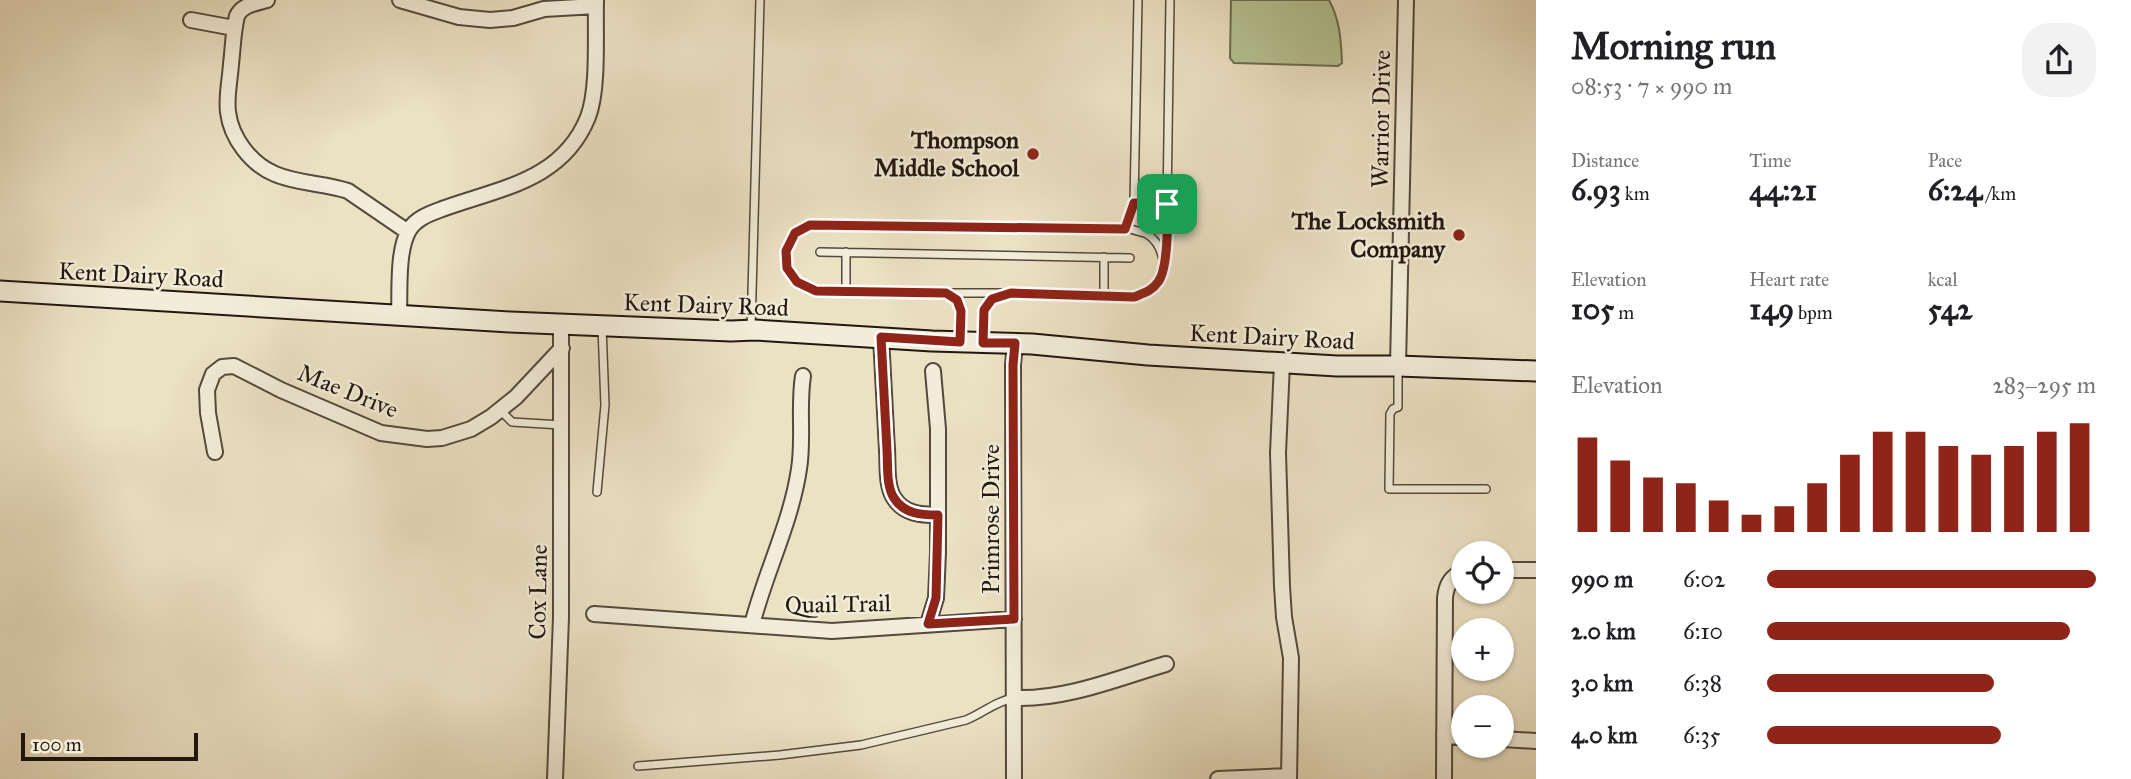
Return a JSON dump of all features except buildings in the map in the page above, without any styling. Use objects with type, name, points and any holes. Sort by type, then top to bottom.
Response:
[{"type":"street","points":[[267,0],[240,11],[234,28],[228,112],[233,130],[249,156],[260,167],[280,176],[348,191],[408,232]]},
{"type":"street","points":[[399,314],[403,247],[408,232],[418,220],[531,179],[548,169],[569,149],[585,125],[592,102],[596,3],[544,9],[513,18],[490,20],[459,18],[400,0]]},
{"type":"street","name":"Warrior Drive","points":[[1398,366],[1406,0]]},
{"type":"street","points":[[191,20],[234,28]]},
{"type":"street","name":"Kent Dairy Road","points":[[0,291],[561,325],[751,330],[1015,343],[1282,363],[1536,371]]},
{"type":"street","name":"Cox Lane","points":[[555,779],[561,617],[561,325]]},
{"type":"street","points":[[881,337],[887,458],[892,494],[900,505],[910,512],[938,515]]},
{"type":"street","name":"Primrose Drive","points":[[1014,779],[1015,343]]},
{"type":"street","name":"Mae Drive","points":[[215,452],[207,390],[216,370],[228,366],[234,366],[349,421],[381,433],[402,437],[442,438],[471,429],[500,410],[520,393],[562,348]]},
{"type":"street","points":[[1218,779],[1289,777],[1291,658],[1282,586],[1278,453],[1282,363]]},
{"type":"street","points":[[928,624],[936,598],[938,515],[933,371]]},
{"type":"street","name":"Quail Trail","points":[[803,376],[800,395],[802,445],[799,470],[783,533],[757,603],[752,625],[832,631],[1014,619]]},
{"type":"street","points":[[1514,570],[1536,570]]},
{"type":"street","points":[[1444,779],[1445,598],[1451,580]]},
{"type":"street","points":[[594,614],[752,625]]},
{"type":"street","points":[[1014,698],[1031,698],[1083,688],[1166,664]]},
{"type":"street","points":[[1444,736],[1451,736]]},
{"type":"street","points":[[1514,740],[1536,741]]},
{"type":"lane","points":[[751,330],[760,0]]},
{"type":"lane","points":[[1125,229],[1134,203],[1138,0]]},
{"type":"lane","points":[[1164,263],[1159,247],[1149,234],[1125,229],[810,225],[795,233],[786,251],[787,268],[797,282],[816,291],[1134,297],[1149,291],[1160,280],[1164,263],[1168,229],[1170,0]]},
{"type":"lane","points":[[1134,203],[1167,204]]},
{"type":"lane","points":[[820,252],[1130,258]]},
{"type":"lane","points":[[846,252],[846,292]]},
{"type":"lane","points":[[1104,257],[1104,296]]},
{"type":"lane","points":[[946,293],[957,300],[961,311],[960,342]]},
{"type":"lane","points":[[983,343],[984,310],[992,299],[1011,293]]},
{"type":"lane","points":[[597,492],[605,405],[602,326]]},
{"type":"lane","points":[[1398,366],[1398,408],[1390,414],[1389,489],[1486,489]]},
{"type":"lane","points":[[500,410],[512,422],[562,425]]},
{"type":"lane","points":[[638,765],[780,755],[861,745],[966,720],[1000,701],[1014,698]]},
{"type":"green space","points":[[1231,0],[1329,0],[1338,23],[1342,63],[1338,66],[1234,63],[1230,58]]},
{"type":"place","name":"Thompson Middle School","points":[[1033,154]]},
{"type":"place","name":"The Locksmith Company","points":[[1459,235]]},
{"type":"route","points":[[1134,203],[1167,204],[1168,229],[1164,263],[1160,280],[1149,291],[1134,297],[1011,293],[992,299],[984,310],[983,343],[1015,343],[1014,619],[928,624],[936,598],[938,515],[910,512],[900,505],[892,494],[888,469],[881,337],[960,342],[961,311],[957,300],[946,293],[816,291],[797,282],[787,268],[786,251],[795,233],[810,225],[1125,229],[1134,203]]}]
